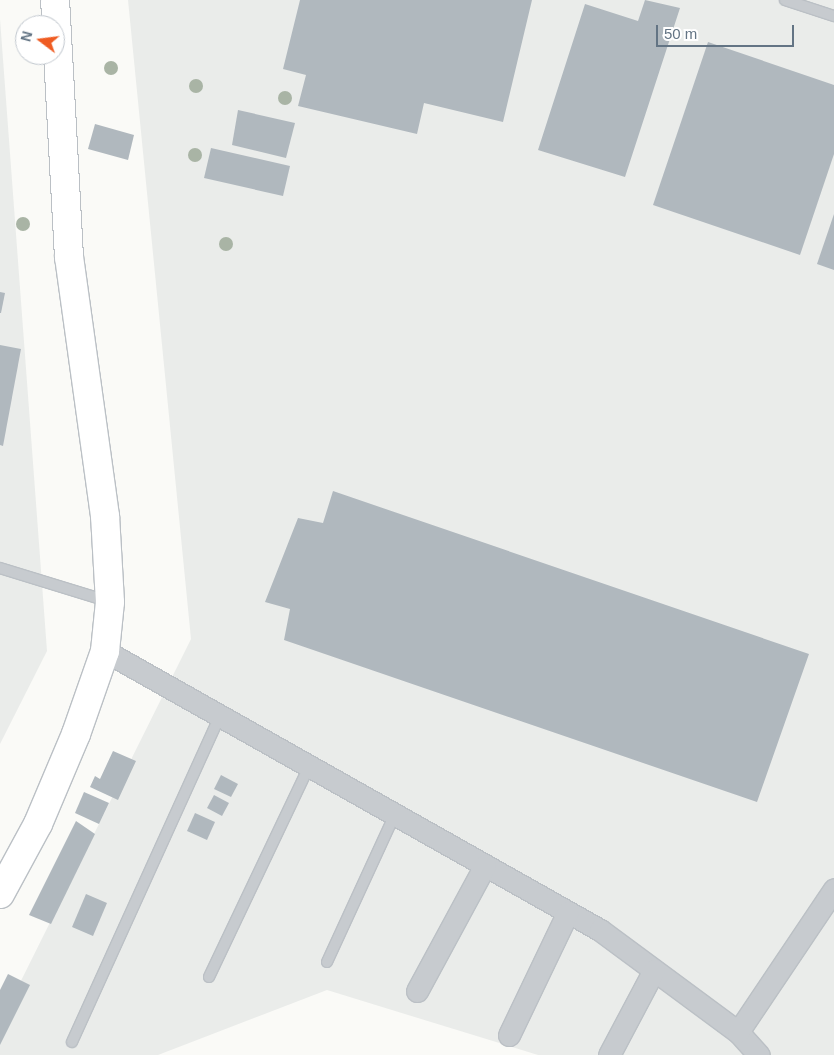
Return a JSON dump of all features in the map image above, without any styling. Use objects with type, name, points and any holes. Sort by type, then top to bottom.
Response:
[{"type":"street","points":[[0,894],[38,824],[105,651],[110,602],[105,516],[69,257],[55,0]]},
{"type":"street","points":[[105,651],[568,912],[654,970],[738,1032],[759,1055]]},
{"type":"street","points":[[417,991],[486,865]]},
{"type":"street","points":[[738,1032],[834,888]]},
{"type":"street","points":[[509,1035],[568,912]]},
{"type":"street","points":[[609,1055],[654,970]]},
{"type":"lane","points":[[785,0],[834,16]]},
{"type":"lane","points":[[0,568],[110,602]]},
{"type":"lane","points":[[72,1042],[220,716]]},
{"type":"lane","points":[[209,978],[309,766]]},
{"type":"lane","points":[[326,962],[395,814]]},
{"type":"shaded area","points":[[128,0],[834,0],[834,1055],[538,1055],[327,990],[158,1055],[0,1055],[0,1023],[191,639]]},
{"type":"shaded area","points":[[0,19],[47,651],[0,744]]},
{"type":"building","points":[[300,0],[532,0],[503,122],[424,103],[417,134],[298,106],[306,75],[283,69]]},
{"type":"building","points":[[645,0],[680,8],[625,177],[538,150],[585,4],[638,21]]},
{"type":"building","points":[[708,42],[834,85],[834,154],[800,255],[653,205]]},
{"type":"building","points":[[238,110],[295,123],[286,158],[232,145]]},
{"type":"building","points":[[95,124],[134,135],[128,160],[88,149]]},
{"type":"building","points":[[211,148],[290,166],[283,196],[204,178]]},
{"type":"building","points":[[834,214],[834,270],[817,264]]},
{"type":"building","points":[[0,292],[5,293],[1,313],[0,313]]},
{"type":"building","points":[[0,345],[21,349],[3,446],[0,445]]},
{"type":"building","points":[[333,491],[809,654],[757,802],[284,640],[290,609],[265,602],[298,518],[323,523]]},
{"type":"building","points":[[113,751],[136,761],[118,800],[90,787],[95,776],[100,779]]},
{"type":"building","points":[[221,775],[238,784],[231,797],[214,789]]},
{"type":"building","points":[[84,792],[109,803],[99,824],[75,813]]},
{"type":"building","points":[[214,795],[229,803],[222,816],[207,808]]},
{"type":"building","points":[[195,813],[215,822],[207,840],[187,831]]},
{"type":"building","points":[[76,821],[95,834],[51,924],[29,915]]},
{"type":"building","points":[[86,894],[107,903],[93,936],[72,927]]},
{"type":"building","points":[[8,974],[30,985],[0,1045],[0,990]]}]
